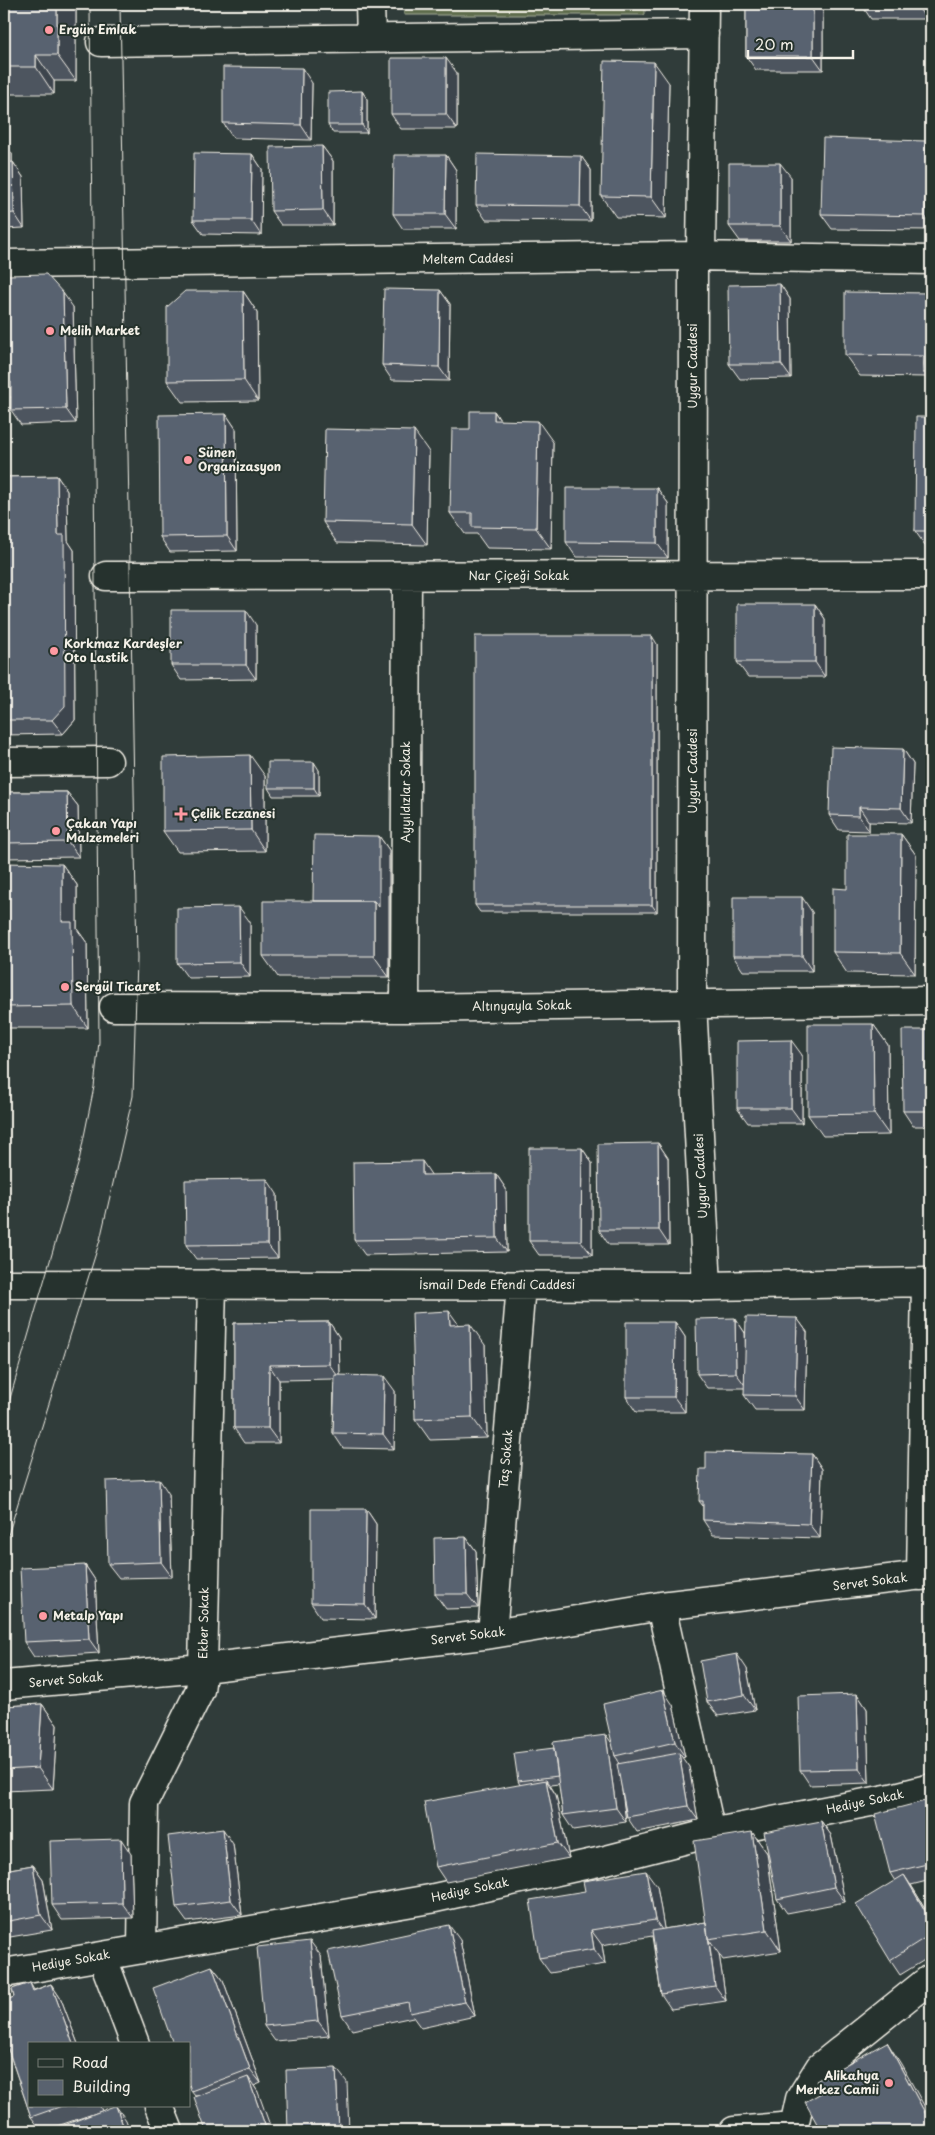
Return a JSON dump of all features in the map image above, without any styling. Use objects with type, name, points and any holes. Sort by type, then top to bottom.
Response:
[{"type":"street","points":[[370,4],[371,37]]},
{"type":"street","name":"Uygur Caddesi","points":[[704,4],[697,256],[693,575],[692,1003],[707,1286]]},
{"type":"street","points":[[101,42],[704,34]]},
{"type":"street","name":"Meltem Caddesi","points":[[4,264],[697,256],[931,260]]},
{"type":"street","name":"Nar Çiçeği Sokak","points":[[106,576],[931,575]]},
{"type":"street","name":"Ayyıldızlar Sokak","points":[[405,1008],[407,576]]},
{"type":"street","points":[[4,762],[108,761]]},
{"type":"street","points":[[931,986],[931,1001]]},
{"type":"street","name":"Altınyayla Sokak","points":[[114,1007],[405,1008],[931,1001]]},
{"type":"street","points":[[926,1575],[928,1282]]},
{"type":"street","name":"İsmail Dede Efendi Caddesi","points":[[4,1284],[707,1286],[928,1282]]},
{"type":"street","name":"Ekber Sokak","points":[[142,1948],[144,1803],[200,1690],[203,1668],[212,1284]]},
{"type":"street","name":"Taş Sokak","points":[[492,1634],[520,1285]]},
{"type":"street","name":"Servet Sokak","points":[[4,1685],[203,1668],[492,1634],[661,1606],[926,1575]]},
{"type":"street","points":[[661,1606],[711,1833]]},
{"type":"street","name":"Hediye Sokak","points":[[4,1973],[430,1899],[598,1862],[711,1833],[891,1798],[931,1788]]},
{"type":"street","points":[[102,1956],[135,2042]]},
{"type":"street","points":[[734,2131],[795,2128],[800,2099],[820,2067],[931,1978]]},
{"type":"street","points":[[160,2108],[169,2131]]},
{"type":"green space","points":[[404,4],[645,4],[645,15],[404,15]]},
{"type":"building","points":[[4,4],[57,4],[57,55],[36,55],[36,67],[4,67]]},
{"type":"building","points":[[746,4],[813,4],[813,56],[746,56]]},
{"type":"building","points":[[391,58],[446,58],[446,114],[391,114]]},
{"type":"building","points":[[604,61],[654,62],[651,197],[601,196]]},
{"type":"building","points":[[223,67],[302,68],[301,125],[223,123]]},
{"type":"building","points":[[362,91],[362,125],[328,125],[328,92]]},
{"type":"building","points":[[823,138],[926,141],[925,216],[821,214]]},
{"type":"building","points":[[322,146],[323,210],[271,211],[270,147]]},
{"type":"building","points":[[194,153],[252,154],[251,220],[193,220]]},
{"type":"building","points":[[477,154],[581,156],[580,206],[476,205]]},
{"type":"building","points":[[394,155],[446,155],[445,214],[393,214]]},
{"type":"building","points":[[13,162],[14,213],[4,214],[4,163]]},
{"type":"building","points":[[729,163],[780,163],[780,226],[729,226]]},
{"type":"building","points":[[46,274],[63,293],[66,409],[11,410],[11,382],[4,382],[4,299],[8,299],[7,275]]},
{"type":"building","points":[[780,284],[781,364],[729,364],[728,285]]},
{"type":"building","points":[[384,289],[440,290],[439,367],[382,365]]},
{"type":"building","points":[[185,291],[243,291],[244,380],[167,381],[167,307]]},
{"type":"building","points":[[845,292],[931,293],[931,373],[923,373],[924,356],[845,355]]},
{"type":"building","points":[[470,411],[494,411],[494,420],[538,421],[536,528],[472,527],[472,513],[450,513],[452,429],[470,429]]},
{"type":"building","points":[[226,414],[227,536],[160,537],[159,415]]},
{"type":"building","points":[[916,417],[931,417],[931,531],[915,531]]},
{"type":"building","points":[[325,429],[414,431],[412,524],[323,522]]},
{"type":"building","points":[[57,476],[58,535],[64,535],[65,706],[52,720],[4,720],[4,477]]},
{"type":"building","points":[[566,488],[657,488],[657,543],[566,542]]},
{"type":"building","points":[[737,604],[815,604],[815,662],[737,662]]},
{"type":"building","points":[[171,610],[246,610],[246,665],[171,665]]},
{"type":"building","points":[[475,636],[652,636],[652,905],[475,905]]},
{"type":"building","points":[[831,747],[903,749],[901,808],[859,807],[859,816],[829,815]]},
{"type":"building","points":[[250,755],[251,830],[163,831],[163,757]]},
{"type":"building","points":[[268,762],[314,762],[314,788],[268,788]]},
{"type":"building","points":[[4,792],[67,792],[68,842],[4,843]]},
{"type":"building","points":[[847,834],[901,834],[900,953],[833,952],[833,888],[847,889]]},
{"type":"building","points":[[314,835],[379,836],[379,907],[374,901],[313,901]]},
{"type":"building","points":[[4,863],[62,864],[62,922],[72,922],[73,1006],[4,1007]]},
{"type":"building","points":[[733,897],[802,897],[802,956],[733,956]]},
{"type":"building","points":[[263,901],[374,901],[374,956],[263,956]]},
{"type":"building","points":[[239,907],[240,962],[177,963],[177,908]]},
{"type":"building","points":[[808,1024],[873,1024],[874,1114],[808,1115]]},
{"type":"building","points":[[902,1030],[931,1030],[931,1111],[903,1111]]},
{"type":"building","points":[[791,1040],[791,1108],[737,1108],[737,1041]]},
{"type":"building","points":[[658,1143],[659,1230],[599,1230],[598,1144]]},
{"type":"building","points":[[529,1148],[582,1148],[581,1241],[529,1241]]},
{"type":"building","points":[[422,1161],[422,1175],[496,1174],[497,1238],[354,1240],[353,1162]]},
{"type":"building","points":[[267,1179],[267,1244],[186,1245],[185,1180]]},
{"type":"building","points":[[449,1311],[450,1325],[470,1324],[472,1417],[415,1419],[412,1313]]},
{"type":"building","points":[[746,1317],[797,1318],[795,1396],[744,1395]]},
{"type":"building","points":[[735,1318],[736,1373],[697,1374],[696,1319]]},
{"type":"building","points":[[329,1322],[329,1364],[269,1365],[268,1428],[234,1428],[234,1323]]},
{"type":"building","points":[[626,1322],[675,1322],[674,1397],[626,1397]]},
{"type":"building","points":[[335,1375],[384,1376],[383,1434],[333,1433]]},
{"type":"building","points":[[706,1452],[812,1454],[809,1524],[703,1520],[703,1501],[699,1501],[700,1469],[706,1469]]},
{"type":"building","points":[[159,1479],[161,1562],[108,1564],[106,1481]]},
{"type":"building","points":[[311,1509],[366,1509],[365,1604],[311,1603]]},
{"type":"building","points":[[466,1537],[467,1594],[435,1594],[434,1538]]},
{"type":"building","points":[[85,1565],[89,1639],[24,1642],[20,1568]]},
{"type":"building","points":[[737,1654],[744,1695],[707,1702],[700,1661]]},
{"type":"building","points":[[663,1690],[675,1742],[615,1756],[603,1704]]},
{"type":"building","points":[[857,1694],[859,1769],[800,1770],[798,1696]]},
{"type":"building","points":[[42,1704],[38,1768],[4,1770],[4,1706]]},
{"type":"building","points":[[606,1735],[616,1808],[563,1815],[553,1742]]},
{"type":"building","points":[[554,1748],[558,1776],[518,1781],[514,1753]]},
{"type":"building","points":[[679,1753],[688,1806],[627,1817],[617,1764]]},
{"type":"building","points":[[546,1780],[558,1843],[436,1867],[424,1802]]},
{"type":"building","points":[[925,1801],[931,1826],[931,1863],[890,1873],[875,1814]]},
{"type":"building","points":[[821,1821],[834,1887],[777,1899],[764,1832]]},
{"type":"building","points":[[223,1829],[231,1900],[176,1907],[168,1836]]},
{"type":"building","points":[[752,1832],[767,1930],[708,1939],[694,1841]]},
{"type":"building","points":[[121,1839],[122,1903],[52,1905],[50,1841]]},
{"type":"building","points":[[33,1865],[41,1915],[4,1922],[4,1870]]},
{"type":"building","points":[[646,1871],[655,1920],[591,1930],[594,1949],[539,1958],[530,1900],[585,1891],[583,1881]]},
{"type":"building","points":[[904,1875],[931,1921],[931,1934],[890,1960],[856,1904]]},
{"type":"building","points":[[706,1922],[715,1986],[661,1994],[652,1931]]},
{"type":"building","points":[[449,1925],[465,2002],[410,2013],[408,2002],[342,2015],[328,1951]]},
{"type":"building","points":[[310,1941],[318,2021],[264,2026],[257,1947]]},
{"type":"building","points":[[212,1966],[250,2069],[191,2091],[190,2042],[172,2042],[153,1988]]},
{"type":"building","points":[[30,1983],[33,1991],[51,1984],[72,2042],[28,2042],[28,2108],[56,2108],[31,2117],[4,2037],[4,2001],[14,1997],[12,1989]]},
{"type":"building","name":"Alikahya Merkez Camii","points":[[887,2042],[931,2124],[931,2131],[821,2131],[805,2102],[823,2092],[816,2081]]},
{"type":"building","points":[[336,2068],[339,2131],[288,2131],[286,2070]]},
{"type":"building","points":[[248,2077],[267,2131],[206,2131],[194,2097]]},
{"type":"building","points":[[109,2108],[117,2108],[125,2131],[63,2131],[62,2126]]},
{"type":"tram line","points":[[4,1419],[79,1161],[94,1087],[99,1042],[90,4]]},
{"type":"tram line","points":[[4,1548],[100,1240],[133,1096],[137,959],[120,4]]},
{"type":"place","name":"Ergün Emlak","points":[[49,30]]},
{"type":"place","name":"Melih Market","points":[[50,331]]},
{"type":"place","name":"Sünen Organizasyon","points":[[188,460]]},
{"type":"place","name":"Korkmaz Kardeşler Oto Lastik","points":[[54,651]]},
{"type":"place","name":"Çelik Eczanesi","points":[[181,814]]},
{"type":"place","name":"Çakan Yapı Malzemeleri","points":[[56,831]]},
{"type":"place","name":"Sergül Ticaret","points":[[65,987]]},
{"type":"place","name":"Metalp Yapı","points":[[43,1616]]},
{"type":"place","name":"Alikahya Merkez Camii","points":[[889,2083]]}]
